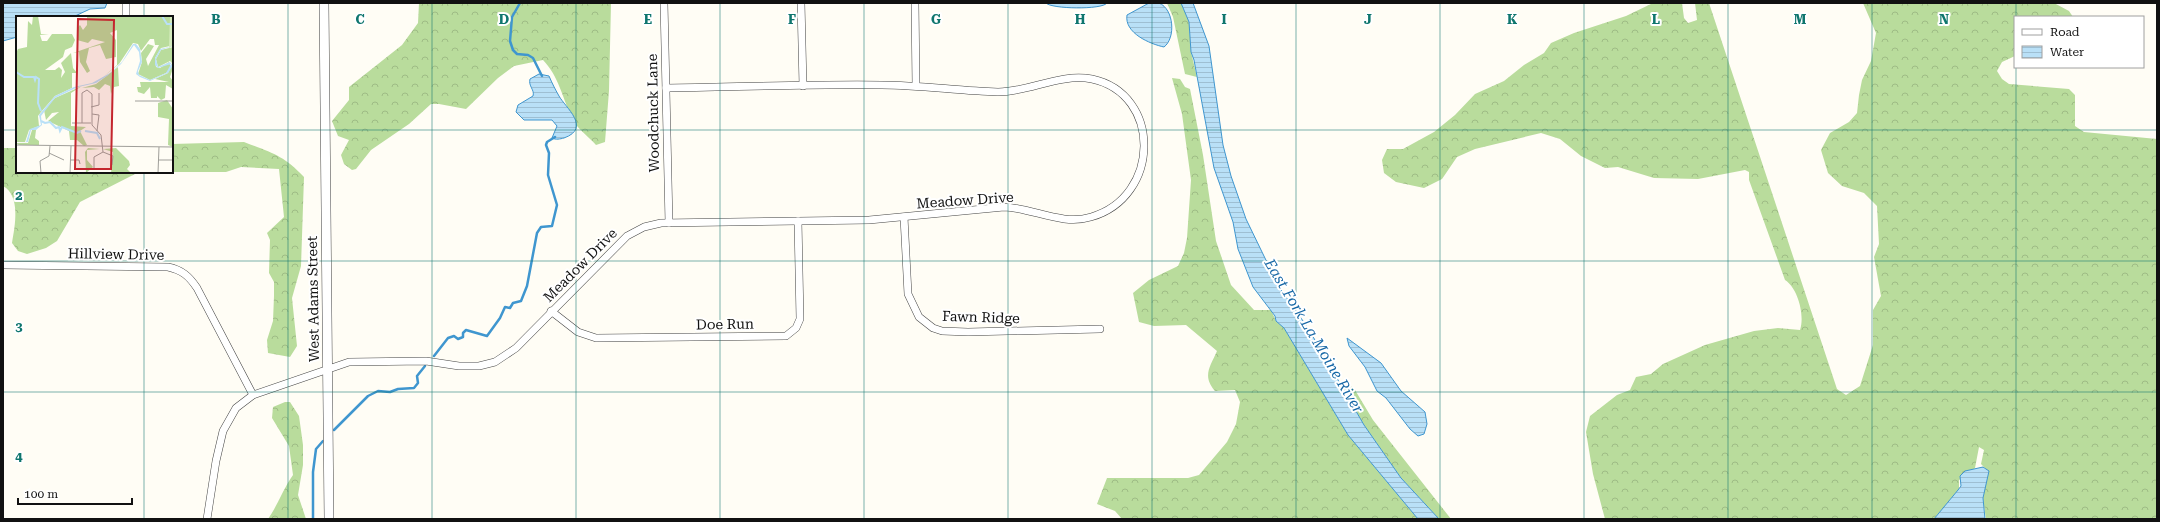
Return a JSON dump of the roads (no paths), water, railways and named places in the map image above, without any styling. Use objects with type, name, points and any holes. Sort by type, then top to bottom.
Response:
[{"type":"street","points":[[126,3],[126,16]]},
{"type":"street","name":"West Adams Street","points":[[324,3],[329,519]]},
{"type":"street","name":"Woodchuck Lane","points":[[664,3],[669,223]]},
{"type":"street","points":[[801,3],[802,86]]},
{"type":"street","points":[[915,3],[916,86]]},
{"type":"street","name":"Meadow Drive","points":[[207,519],[219,446],[223,431],[236,408],[253,395],[349,362],[426,361],[459,366],[490,364],[500,360],[516,348],[627,236],[644,227],[669,223],[904,218],[1004,207],[1022,208],[1071,220],[1091,217],[1107,212],[1125,197],[1137,180],[1144,154],[1142,128],[1134,110],[1122,95],[1096,80],[1078,78],[1062,79],[1006,92],[881,85],[666,88]]},
{"type":"street","name":"Fawn Ridge","points":[[904,218],[908,294],[919,317],[933,328],[968,332],[1100,329]]},
{"type":"street","name":"Doe Run","points":[[551,311],[578,332],[596,338],[786,336],[796,328],[800,320],[798,221]]},
{"type":"street","name":"Hillview Drive","points":[[3,265],[168,267],[179,270],[189,277],[197,288],[253,395]]},
{"type":"water","points":[[3,3],[107,3],[105,8],[90,9],[75,16],[16,16],[16,37],[3,41]]},
{"type":"water","points":[[1046,3],[1107,3],[1096,7],[1076,8],[1057,7]]},
{"type":"water","points":[[1149,3],[1159,3],[1168,11],[1172,24],[1172,31],[1168,43],[1164,47],[1139,37],[1127,21],[1127,15]]},
{"type":"water","points":[[1181,3],[1193,3],[1209,46],[1223,145],[1231,176],[1246,219],[1279,287],[1308,328],[1364,425],[1401,478],[1439,519],[1418,519],[1348,435],[1284,328],[1276,321],[1275,316],[1253,287],[1238,249],[1233,222],[1214,168],[1194,60],[1191,52],[1189,22]]},
{"type":"water","points":[[539,74],[549,76],[559,96],[574,117],[576,129],[572,134],[564,138],[552,138],[557,126],[552,120],[524,120],[516,112],[518,105],[533,96],[530,79]]},
{"type":"water","points":[[1347,338],[1381,363],[1401,391],[1425,412],[1427,424],[1424,434],[1418,436],[1410,429],[1386,398],[1377,391],[1365,367],[1349,346]]},
{"type":"water","points":[[1983,467],[1989,471],[1983,498],[1985,519],[1934,519],[1961,486],[1960,476],[1965,471]]},
{"type":"waterway","points":[[520,3],[512,17],[510,41],[513,50],[517,54],[528,55],[533,58],[542,76]]},
{"type":"waterway","points":[[434,356],[448,338],[454,336],[458,339],[463,337],[463,333],[466,330],[487,336],[500,318],[505,307],[510,308],[513,303],[521,301],[527,286],[537,233],[541,227],[552,226],[557,205],[548,175],[549,153],[546,145],[547,142],[555,137]]},
{"type":"waterway","points":[[334,430],[368,396],[378,391],[390,392],[398,389],[414,388],[418,383],[417,376],[425,366]]},
{"type":"waterway","points":[[313,519],[313,472],[316,449],[323,441]]},
{"type":"water label","name":"East Fork La Moine River","points":[[1314,336]]}]
